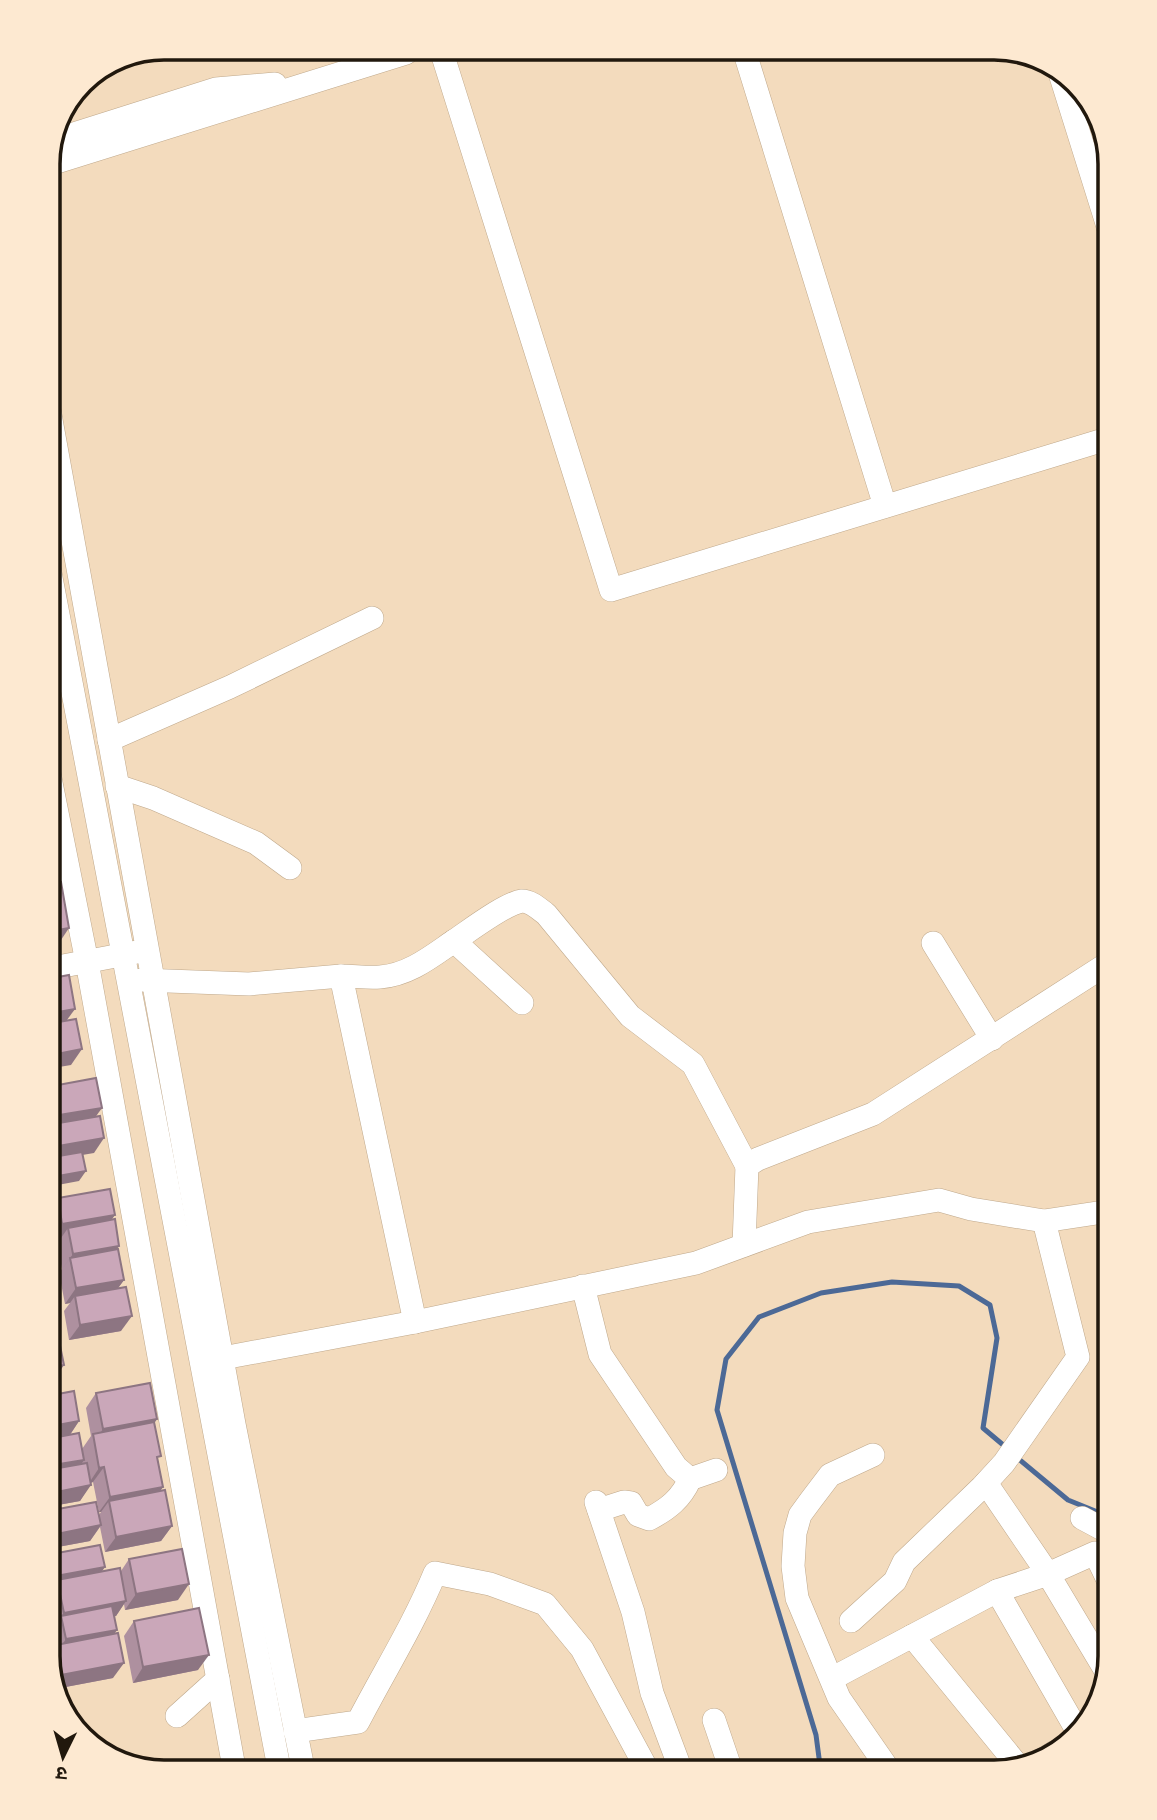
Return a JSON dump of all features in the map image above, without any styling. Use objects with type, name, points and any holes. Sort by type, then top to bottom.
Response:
[{"type":"street","points":[[60,161],[384,60]]},
{"type":"street","points":[[444,60],[611,590],[1098,442]]},
{"type":"street","points":[[747,60],[885,506]]},
{"type":"street","points":[[63,136],[216,89],[323,79]]},
{"type":"street","points":[[1064,87],[1098,195]]},
{"type":"street","points":[[60,470],[154,979],[211,1360],[278,1760]]},
{"type":"street","points":[[109,740],[230,687],[372,618]]},
{"type":"street","points":[[60,627],[127,981],[301,1760]]},
{"type":"street","points":[[117,786],[153,798],[256,843],[290,868]]},
{"type":"street","points":[[60,846],[87,962],[233,1760]]},
{"type":"street","points":[[127,981],[154,979],[249,984],[341,976],[382,977],[421,964],[512,904],[524,901],[541,909],[630,1016],[693,1064],[747,1166],[744,1245]]},
{"type":"street","points":[[454,940],[522,1003]]},
{"type":"street","points":[[933,943],[992,1039]]},
{"type":"street","points":[[60,967],[147,949]]},
{"type":"street","points":[[747,1166],[758,1159],[873,1114],[1098,970]]},
{"type":"street","points":[[341,976],[415,1322]]},
{"type":"street","points":[[211,1360],[415,1322],[696,1263],[808,1222],[939,1200],[971,1209],[1044,1221],[1098,1213]]},
{"type":"street","points":[[851,1621],[895,1581],[904,1562],[1004,1463],[1078,1357],[1044,1221]]},
{"type":"street","points":[[583,1286],[600,1354],[676,1467],[690,1479]]},
{"type":"street","points":[[873,1455],[830,1475],[800,1515],[795,1533],[793,1566],[797,1598],[833,1678],[839,1698],[882,1760]]},
{"type":"street","points":[[677,1760],[652,1693],[633,1612],[598,1506],[631,1503],[638,1516],[649,1519],[660,1514],[682,1495],[690,1479],[716,1470]]},
{"type":"street","points":[[986,1483],[1048,1574],[1098,1658]]},
{"type":"street","points":[[1082,1518],[1098,1527]]},
{"type":"street","points":[[833,1678],[997,1591],[1048,1574],[1098,1548]]},
{"type":"street","points":[[295,1731],[358,1722],[420,1609],[435,1573],[490,1584],[545,1604],[582,1649],[642,1760]]},
{"type":"street","points":[[997,1591],[1073,1723]]},
{"type":"street","points":[[912,1636],[1013,1759]]},
{"type":"street","points":[[177,1716],[218,1679]]},
{"type":"street","points":[[714,1720],[728,1760]]},
{"type":"building","points":[[60,882],[69,928],[60,930]]},
{"type":"building","points":[[69,975],[75,1009],[60,1012],[60,977]]},
{"type":"building","points":[[76,1019],[82,1049],[60,1053],[60,1022]]},
{"type":"building","points":[[96,1078],[102,1108],[60,1115],[60,1085]]},
{"type":"building","points":[[100,1116],[104,1138],[60,1146],[60,1123]]},
{"type":"building","points":[[82,1152],[86,1171],[60,1176],[60,1156]]},
{"type":"building","points":[[110,1189],[115,1215],[62,1224],[60,1198]]},
{"type":"building","points":[[115,1219],[119,1246],[73,1254],[68,1228]]},
{"type":"building","points":[[118,1249],[124,1280],[76,1288],[70,1258]]},
{"type":"building","points":[[126,1287],[132,1316],[80,1325],[75,1296]]},
{"type":"building","points":[[60,1346],[64,1365],[60,1366]]},
{"type":"building","points":[[150,1383],[157,1419],[103,1429],[96,1393]]},
{"type":"building","points":[[74,1391],[79,1421],[60,1425],[60,1394]]},
{"type":"building","points":[[154,1422],[161,1456],[157,1457],[163,1487],[110,1497],[104,1467],[99,1468],[93,1434]]},
{"type":"building","points":[[79,1433],[84,1460],[60,1464],[60,1437]]},
{"type":"building","points":[[87,1463],[91,1485],[60,1491],[60,1468]]},
{"type":"building","points":[[165,1490],[172,1526],[116,1537],[109,1501]]},
{"type":"building","points":[[96,1502],[101,1525],[60,1533],[60,1509]]},
{"type":"building","points":[[100,1545],[105,1567],[60,1575],[60,1552]]},
{"type":"building","points":[[182,1549],[189,1584],[136,1594],[129,1559]]},
{"type":"building","points":[[120,1568],[126,1601],[64,1613],[60,1579]]},
{"type":"building","points":[[112,1606],[117,1630],[66,1639],[61,1616]]},
{"type":"building","points":[[199,1608],[209,1655],[143,1667],[134,1621]]},
{"type":"building","points":[[118,1633],[124,1663],[61,1675],[60,1644]]},
{"type":"waterway","points":[[819,1760],[816,1735],[717,1410],[726,1359],[759,1317],[821,1293],[892,1282],[959,1286],[990,1305],[997,1338],[983,1428],[1008,1449]]},
{"type":"waterway","points":[[1015,1456],[1068,1500],[1098,1512]]}]
